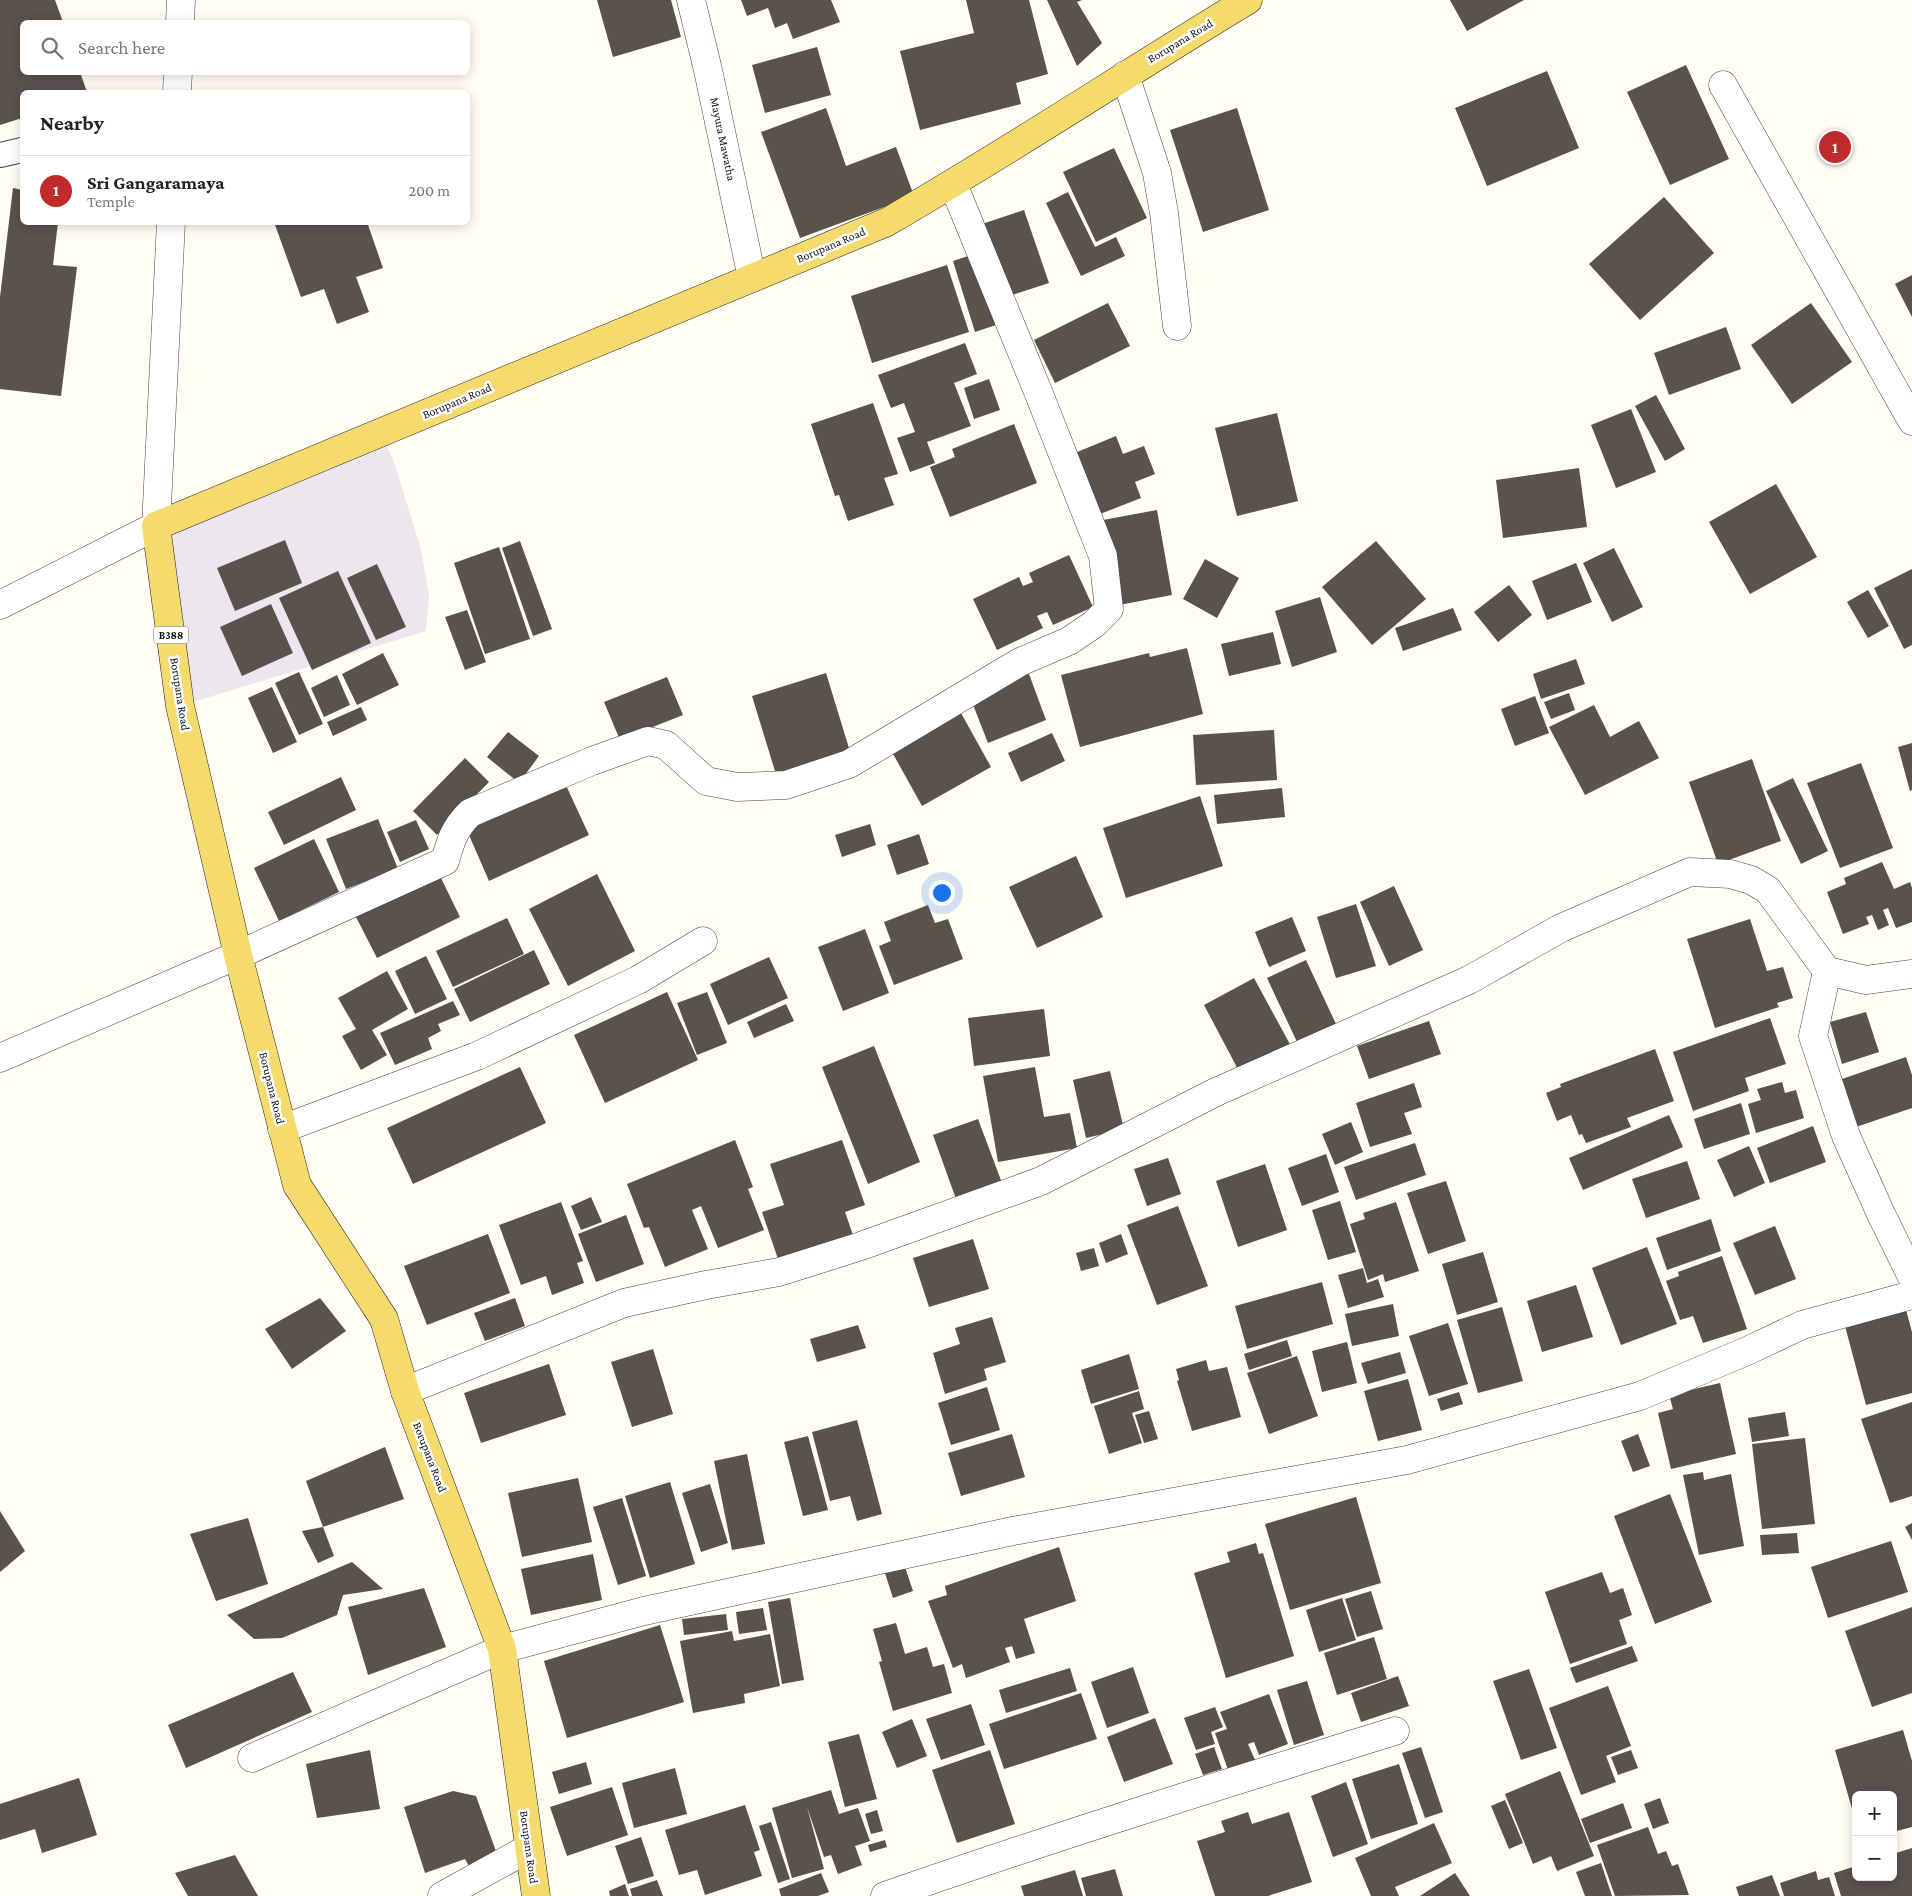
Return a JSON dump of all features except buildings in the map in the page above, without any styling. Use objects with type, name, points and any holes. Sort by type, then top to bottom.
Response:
[{"type":"main road","name":"Borupana Road","points":[[536,1896],[502,1649],[405,1391],[384,1320],[297,1185],[238,956],[180,706],[156,526],[887,222],[953,184],[1125,74],[1248,0]]},
{"type":"street","points":[[180,20],[182,0]]},
{"type":"street","name":"Mayura Mawatha","points":[[691,0],[708,70],[752,278]]},
{"type":"street","points":[[1125,74],[1157,173],[1164,213],[1177,326]]},
{"type":"street","points":[[177,90],[178,75]]},
{"type":"street","points":[[1723,85],[1912,421]]},
{"type":"street","points":[[0,1058],[238,956],[445,861],[452,836],[459,824],[470,813],[592,761],[648,741],[666,745],[706,781],[737,787],[786,785],[849,764],[1020,662],[1069,641],[1094,624],[1109,609],[1102,556],[1043,403],[953,184]]},
{"type":"street","points":[[0,605],[156,526],[171,225]]},
{"type":"street","points":[[405,1391],[624,1303],[706,1285],[779,1272],[861,1246],[1041,1181],[1216,1092],[1468,980],[1562,928],[1690,872],[1730,874],[1751,880],[1768,890],[1827,971],[1866,980],[1912,974]]},
{"type":"street","points":[[282,1129],[476,1056],[638,980],[703,941]]},
{"type":"street","points":[[1827,971],[1813,1036],[1846,1136],[1912,1277]]},
{"type":"street","points":[[252,1758],[502,1649],[644,1611],[1013,1531],[1407,1460],[1640,1396],[1747,1351],[1802,1325],[1912,1294]]},
{"type":"street","points":[[885,1896],[1116,1817],[1395,1731]]},
{"type":"street","points":[[442,1896],[529,1848]]},
{"type":"lane","points":[[0,155],[20,150]]},
{"type":"shaded area","points":[[380,433],[393,459],[421,549],[429,596],[426,631],[180,706],[156,526]]},
{"type":"place","name":"Sri Gangaramaya","points":[[1835,147]]}]
